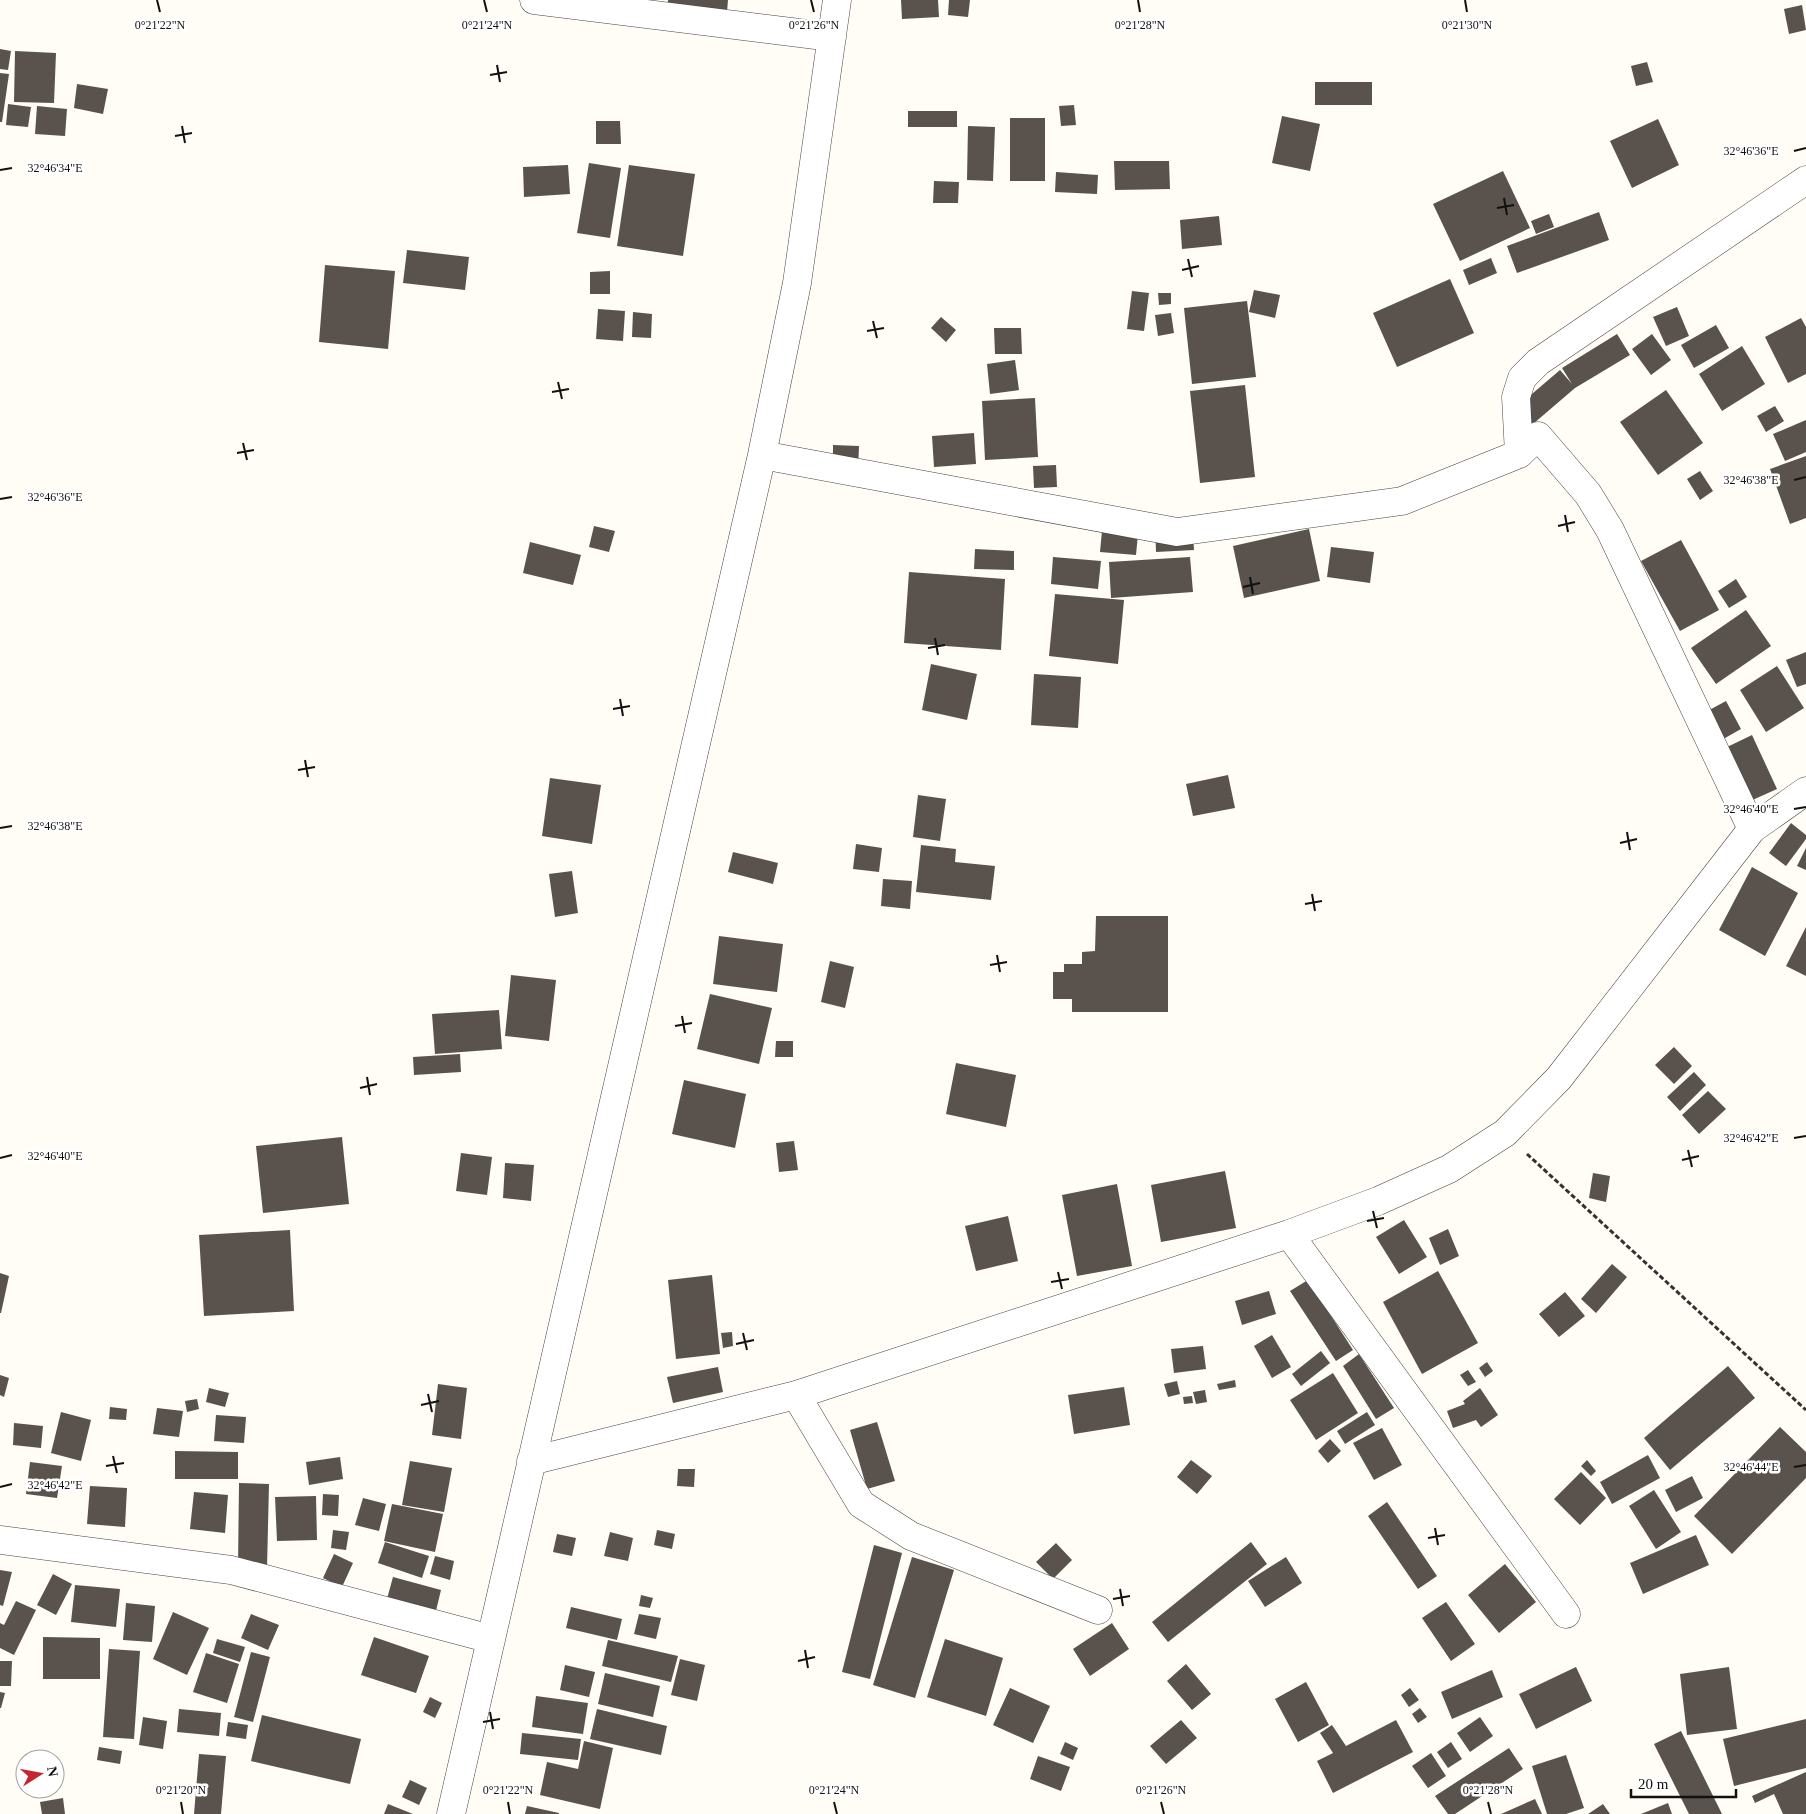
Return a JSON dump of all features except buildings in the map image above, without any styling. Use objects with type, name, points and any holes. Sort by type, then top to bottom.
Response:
[{"type":"street","points":[[534,0],[832,37]]},
{"type":"street","points":[[451,1814],[762,455],[796,282],[837,0]]},
{"type":"street","points":[[1519,454],[1516,398],[1522,378],[1538,362],[1806,180]]},
{"type":"street","points":[[762,455],[1178,532],[1402,501],[1519,454],[1538,436],[1588,494],[1610,530],[1752,829]]},
{"type":"street","points":[[531,1461],[796,1395],[1289,1234],[1378,1201],[1449,1169],[1505,1133],[1559,1078],[1752,829],[1806,791]]},
{"type":"street","points":[[1289,1234],[1566,1614]]},
{"type":"street","points":[[796,1395],[861,1504],[911,1536],[1098,1610]]},
{"type":"street","points":[[0,1540],[175,1561],[231,1570],[491,1639]]},
{"type":"path","points":[[1505,1133],[1806,1410]]}]
